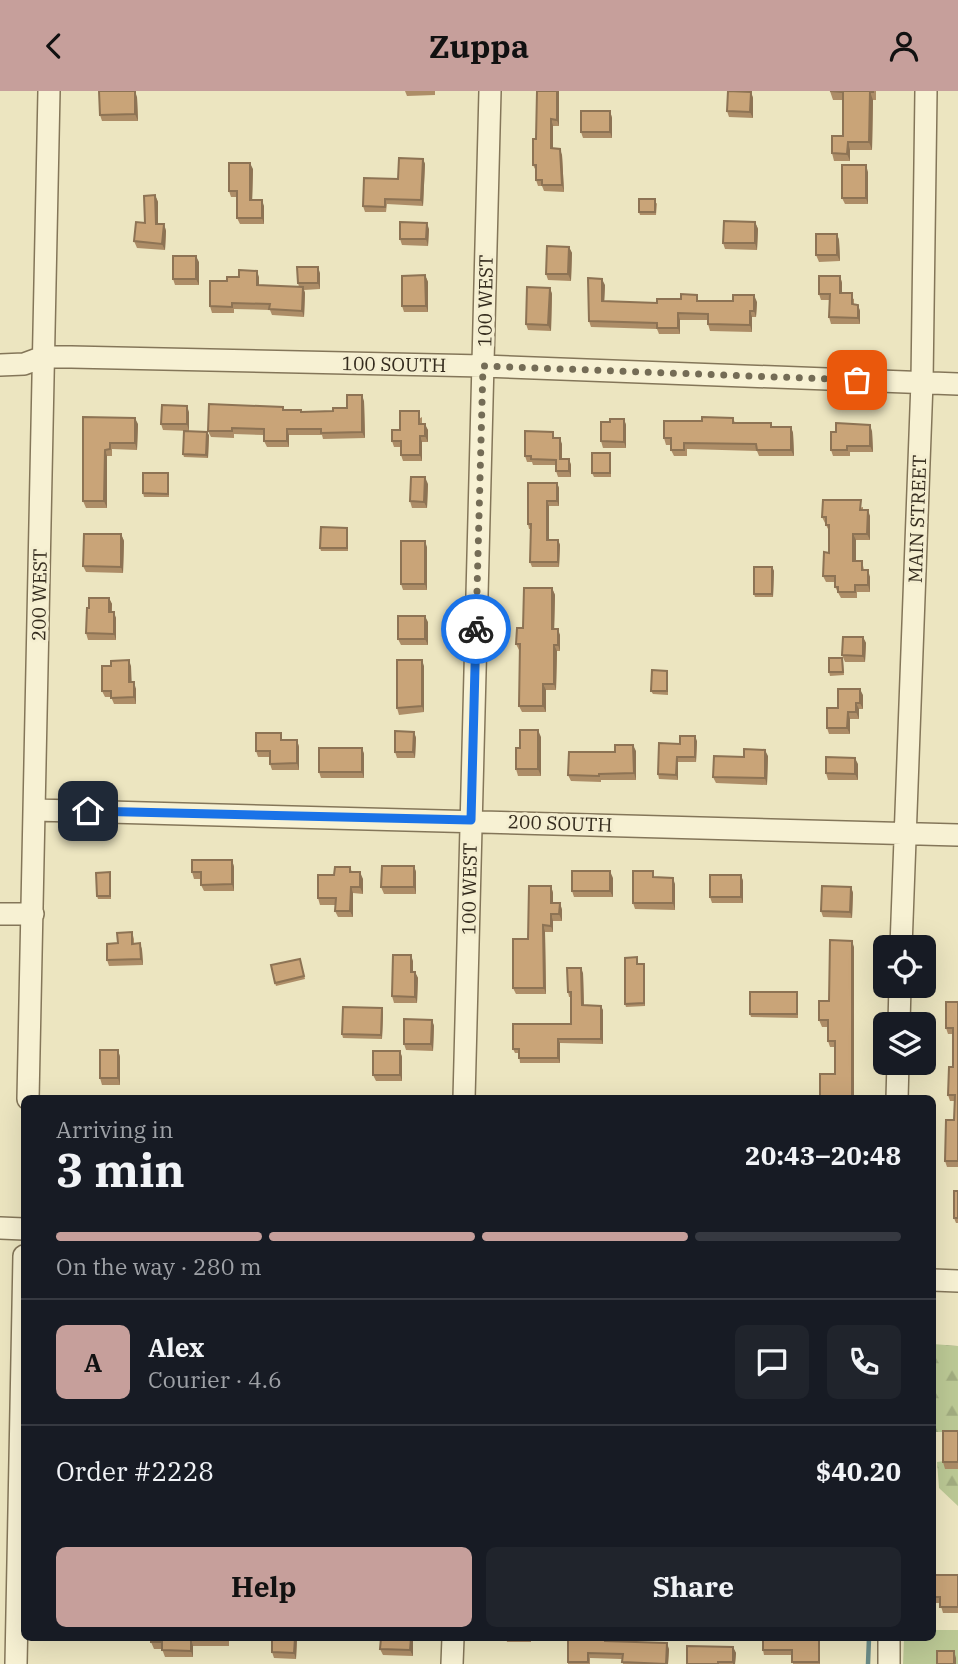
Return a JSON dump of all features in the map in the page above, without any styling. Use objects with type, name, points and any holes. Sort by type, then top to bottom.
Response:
[{"type":"street","name":"200 WEST","points":[[29,1095],[49,91]]},
{"type":"street","name":"100 WEST","points":[[464,1095],[489,91]]},
{"type":"street","name":"MAIN STREET","points":[[901,935],[922,382],[926,91]]},
{"type":"street","name":"100 SOUTH","points":[[0,365],[24,364],[43,356],[483,366],[958,384]]},
{"type":"street","name":"200 SOUTH","points":[[36,810],[958,835]]},
{"type":"street","points":[[0,913],[33,914]]},
{"type":"street","points":[[897,1095],[898,1075]]},
{"type":"street","points":[[0,1228],[21,1229]]},
{"type":"street","points":[[936,1280],[958,1281]]},
{"type":"street","points":[[16,1664],[21,1517]]},
{"type":"street","points":[[452,1664],[453,1641]]},
{"type":"street","points":[[889,1664],[890,1641]]},
{"type":"green space","points":[[936,1344],[958,1346],[958,1432],[936,1432]]},
{"type":"green space","points":[[958,1459],[958,1506],[939,1488],[937,1462]]},
{"type":"green space","points":[[936,1630],[958,1630],[958,1664],[903,1664],[904,1641],[936,1641]]},
{"type":"building","points":[[99,91],[135,91],[135,114],[100,115]]},
{"type":"building","points":[[537,91],[557,91],[557,120],[551,119],[551,148],[560,149],[562,185],[542,185],[542,180],[536,180],[533,139],[536,139]]},
{"type":"building","points":[[728,91],[751,92],[750,112],[727,111]]},
{"type":"building","points":[[830,91],[873,91],[870,92],[869,142],[848,142],[847,154],[832,153],[832,136],[843,136],[843,92]]},
{"type":"building","points":[[581,111],[610,111],[610,132],[581,132]]},
{"type":"building","points":[[399,158],[423,159],[421,200],[385,199],[385,207],[363,206],[364,178],[398,179]]},
{"type":"building","points":[[229,163],[250,163],[250,200],[262,200],[262,218],[237,218],[237,191],[229,191]]},
{"type":"building","points":[[842,165],[866,165],[866,198],[842,198]]},
{"type":"building","points":[[155,195],[156,224],[164,224],[162,244],[134,241],[136,222],[145,223],[144,196]]},
{"type":"building","points":[[639,199],[655,199],[655,212],[639,212]]},
{"type":"building","points":[[724,221],[755,222],[755,243],[723,243]]},
{"type":"building","points":[[400,222],[427,223],[426,239],[400,239]]},
{"type":"building","points":[[816,234],[837,234],[837,255],[816,255]]},
{"type":"building","points":[[547,246],[569,247],[568,274],[546,274]]},
{"type":"building","points":[[173,256],[196,256],[196,279],[173,279]]},
{"type":"building","points":[[297,267],[318,267],[318,283],[298,283]]},
{"type":"building","points":[[239,270],[257,271],[257,285],[303,287],[302,311],[269,309],[270,304],[232,303],[232,307],[210,306],[210,281],[227,281],[227,277],[239,277]]},
{"type":"building","points":[[425,275],[426,306],[402,306],[402,276]]},
{"type":"building","points":[[819,276],[840,276],[840,293],[852,293],[852,304],[858,305],[858,318],[829,317],[830,294],[819,294]]},
{"type":"building","points":[[588,278],[602,279],[602,301],[657,303],[657,299],[681,299],[681,294],[697,295],[697,301],[733,301],[733,295],[754,295],[754,311],[750,311],[750,325],[708,324],[708,314],[678,313],[678,328],[657,328],[657,323],[589,321]]},
{"type":"building","points":[[527,287],[550,288],[548,325],[526,324]]},
{"type":"building","points":[[347,395],[362,395],[362,432],[321,433],[321,429],[287,429],[287,441],[264,441],[264,429],[232,428],[232,431],[208,431],[209,404],[283,407],[283,410],[301,412],[333,411],[333,408],[347,408]]},
{"type":"building","points":[[162,405],[187,406],[187,424],[161,424]]},
{"type":"building","points":[[400,411],[419,411],[419,424],[425,424],[425,436],[420,436],[420,455],[401,455],[401,441],[392,441],[392,430],[400,430]]},
{"type":"building","points":[[83,417],[135,418],[135,443],[110,443],[110,449],[105,450],[104,501],[83,501]]},
{"type":"building","points":[[702,417],[733,418],[733,423],[771,423],[771,427],[791,427],[791,450],[757,450],[756,444],[684,443],[684,450],[671,450],[671,438],[664,438],[664,421],[702,421]]},
{"type":"building","points":[[610,419],[624,419],[624,442],[601,441],[601,422],[610,422]]},
{"type":"building","points":[[836,423],[870,425],[870,446],[847,446],[847,450],[831,450],[831,432],[836,432]]},
{"type":"building","points":[[184,431],[207,432],[206,455],[183,454]]},
{"type":"building","points":[[525,431],[553,432],[553,438],[560,438],[560,459],[569,459],[569,471],[556,471],[556,460],[531,459],[531,456],[525,456]]},
{"type":"building","points":[[592,453],[610,453],[610,473],[592,473]]},
{"type":"building","points":[[143,473],[168,473],[168,494],[143,493]]},
{"type":"building","points":[[411,477],[425,477],[424,502],[410,501]]},
{"type":"building","points":[[528,483],[557,483],[557,501],[547,501],[547,540],[558,540],[558,562],[530,562]]},
{"type":"building","points":[[823,500],[861,500],[860,510],[868,510],[867,534],[853,534],[853,561],[862,561],[862,570],[868,570],[868,585],[855,585],[855,592],[838,592],[835,576],[823,576],[824,552],[829,553],[829,525],[826,525],[826,517],[822,517]]},
{"type":"building","points":[[321,527],[347,528],[347,548],[320,548]]},
{"type":"building","points":[[84,534],[121,534],[121,567],[83,566]]},
{"type":"building","points":[[401,541],[425,541],[425,584],[401,584]]},
{"type":"building","points":[[754,567],[772,567],[772,594],[754,594]]},
{"type":"building","points":[[524,588],[552,588],[552,629],[558,629],[558,645],[554,645],[554,684],[543,684],[543,706],[519,706],[520,644],[516,644],[517,628],[523,628]]},
{"type":"building","points":[[89,598],[109,598],[109,612],[114,612],[114,634],[86,633]]},
{"type":"building","points":[[398,616],[425,616],[425,639],[398,639]]},
{"type":"building","points":[[843,637],[863,637],[863,656],[842,655]]},
{"type":"building","points":[[829,658],[842,658],[843,672],[829,672]]},
{"type":"building","points":[[129,660],[129,682],[134,682],[134,697],[111,698],[111,691],[102,691],[102,666],[111,666],[111,661]]},
{"type":"building","points":[[397,660],[422,660],[422,706],[397,708]]},
{"type":"building","points":[[652,670],[667,671],[667,691],[651,691]]},
{"type":"building","points":[[838,689],[860,689],[860,703],[856,703],[856,712],[848,712],[847,728],[827,728],[827,708],[838,708]]},
{"type":"building","points":[[520,730],[538,730],[538,769],[516,769],[516,748],[520,748]]},
{"type":"building","points":[[395,731],[414,732],[413,752],[395,752]]},
{"type":"building","points":[[256,733],[281,733],[281,740],[297,740],[297,763],[270,764],[270,751],[256,751]]},
{"type":"building","points":[[680,736],[695,736],[695,757],[677,757],[676,775],[658,774],[659,743],[680,744]]},
{"type":"building","points":[[615,745],[633,745],[634,773],[568,775],[569,752],[615,752]]},
{"type":"building","points":[[319,748],[362,748],[362,772],[319,772]]},
{"type":"building","points":[[744,749],[765,750],[765,778],[713,777],[714,756],[744,757]]},
{"type":"building","points":[[826,757],[855,758],[855,774],[826,773]]},
{"type":"building","points":[[192,860],[232,860],[232,884],[201,885],[201,872],[192,872]]},
{"type":"building","points":[[382,866],[414,866],[414,887],[381,887]]},
{"type":"building","points":[[335,867],[350,867],[350,872],[360,872],[360,887],[351,887],[350,911],[335,911],[336,898],[318,898],[318,875],[334,875]]},
{"type":"building","points":[[572,871],[610,871],[610,891],[572,891]]},
{"type":"building","points":[[633,871],[653,871],[653,877],[673,878],[673,903],[633,903]]},
{"type":"building","points":[[110,872],[110,896],[97,896],[96,873]]},
{"type":"building","points":[[710,875],[741,875],[741,897],[710,897]]},
{"type":"building","points":[[529,886],[551,886],[551,903],[560,903],[559,914],[551,914],[551,926],[543,925],[544,988],[513,988],[513,939],[528,939]]},
{"type":"building","points":[[822,886],[851,887],[850,912],[821,911]]},
{"type":"building","points":[[132,932],[132,944],[140,943],[141,959],[107,960],[107,944],[118,943],[117,933]]},
{"type":"building","points":[[830,940],[852,941],[852,1095],[820,1095],[820,1074],[835,1074],[835,1041],[828,1041],[828,1020],[819,1020],[819,1001],[829,1001]]},
{"type":"building","points":[[393,955],[411,955],[411,972],[415,972],[415,997],[392,996]]},
{"type":"building","points":[[637,957],[637,964],[644,964],[644,1003],[625,1004],[625,958]]},
{"type":"building","points":[[300,959],[304,976],[275,983],[271,965]]},
{"type":"building","points":[[567,968],[581,968],[582,1005],[601,1006],[601,1039],[558,1039],[558,1058],[519,1058],[519,1049],[513,1049],[513,1024],[571,1024],[571,992],[568,992]]},
{"type":"building","points":[[750,992],[797,992],[797,1014],[750,1014]]},
{"type":"building","points":[[946,1002],[958,1002],[958,1161],[945,1161],[946,1120],[954,1120],[955,1095],[948,1095],[949,1067],[953,1067],[953,1028],[946,1028]]},
{"type":"building","points":[[343,1007],[382,1008],[381,1035],[342,1034]]},
{"type":"building","points":[[404,1019],[432,1020],[431,1044],[404,1044]]},
{"type":"building","points":[[100,1050],[118,1050],[118,1078],[100,1078]]},
{"type":"building","points":[[373,1051],[400,1051],[400,1075],[373,1075]]},
{"type":"building","points":[[954,1191],[958,1191],[958,1218],[954,1218]]},
{"type":"building","points":[[943,1431],[958,1431],[958,1462],[943,1462]]},
{"type":"building","points":[[936,1575],[958,1575],[958,1607],[940,1607],[940,1597],[936,1597]]},
{"type":"building","points":[[191,1641],[191,1651],[162,1650],[162,1642],[151,1642]]},
{"type":"building","points":[[272,1641],[295,1641],[294,1653],[272,1652]]},
{"type":"building","points":[[381,1641],[411,1641],[410,1650],[380,1649]]},
{"type":"building","points":[[568,1641],[667,1643],[666,1664],[622,1662],[623,1654],[588,1653],[588,1662],[568,1662]]},
{"type":"building","points":[[763,1641],[819,1641],[819,1662],[792,1662],[792,1650],[763,1650]]},
{"type":"building","points":[[687,1646],[733,1647],[733,1662],[687,1664]]},
{"type":"building","points":[[937,1651],[954,1651],[954,1664],[937,1664]]},
{"type":"waterway","points":[[868,1664],[869,1641]]},
{"type":"way so far","points":[[476,629],[483,366],[857,380]]},
{"type":"route","points":[[88,811],[471,820],[476,629]]}]
